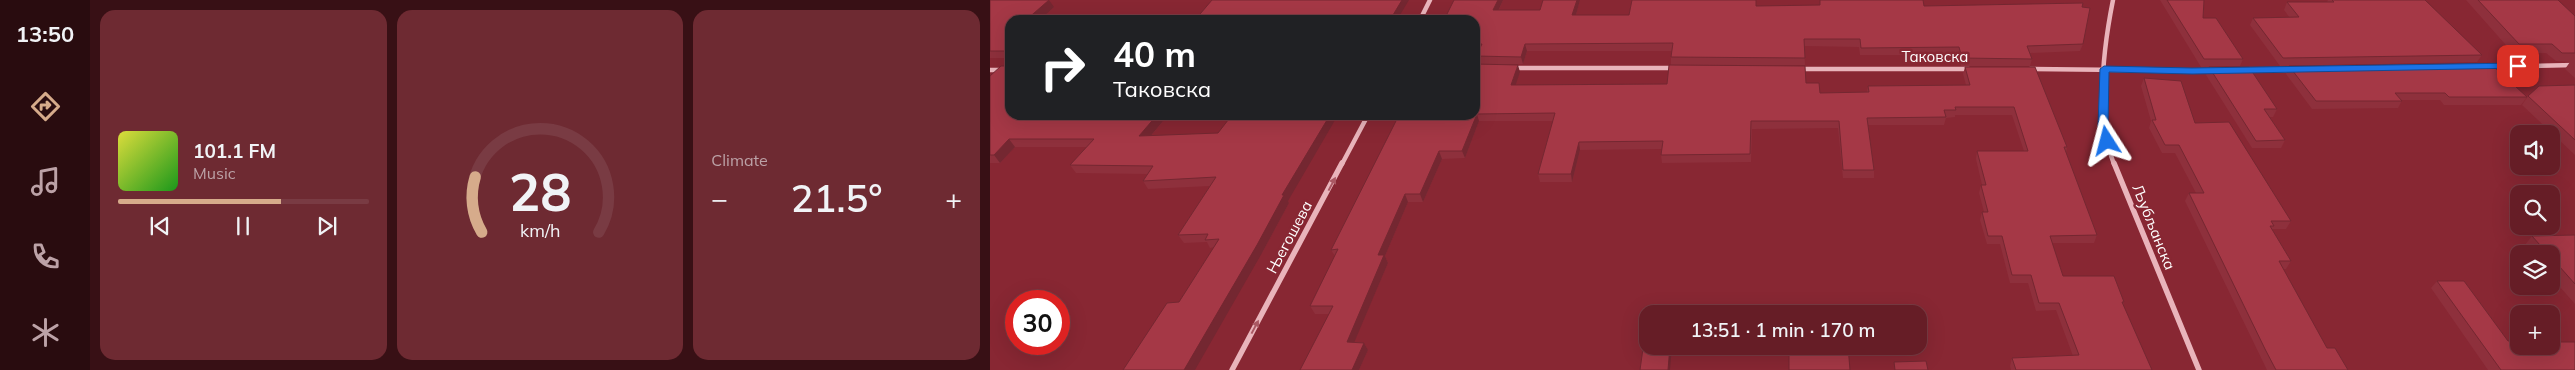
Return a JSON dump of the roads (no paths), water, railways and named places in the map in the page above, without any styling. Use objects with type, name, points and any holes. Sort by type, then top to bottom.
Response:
[{"type":"street","points":[[1422,15],[1430,0]]},
{"type":"street","name":"Љубљанска","points":[[2113,0],[2106,36],[2103,126],[2111,156],[2199,370]]},
{"type":"street","points":[[2477,67],[2575,65]]},
{"type":"street","points":[[1505,68],[1682,68]]},
{"type":"street","name":"Таковска","points":[[1790,68],[1978,69]]},
{"type":"street","points":[[2027,69],[2222,71]]},
{"type":"street","points":[[990,70],[1005,70]]},
{"type":"street","points":[[2241,70],[2300,70]]},
{"type":"street","name":"Његошева","points":[[1232,370],[1365,120]]}]
